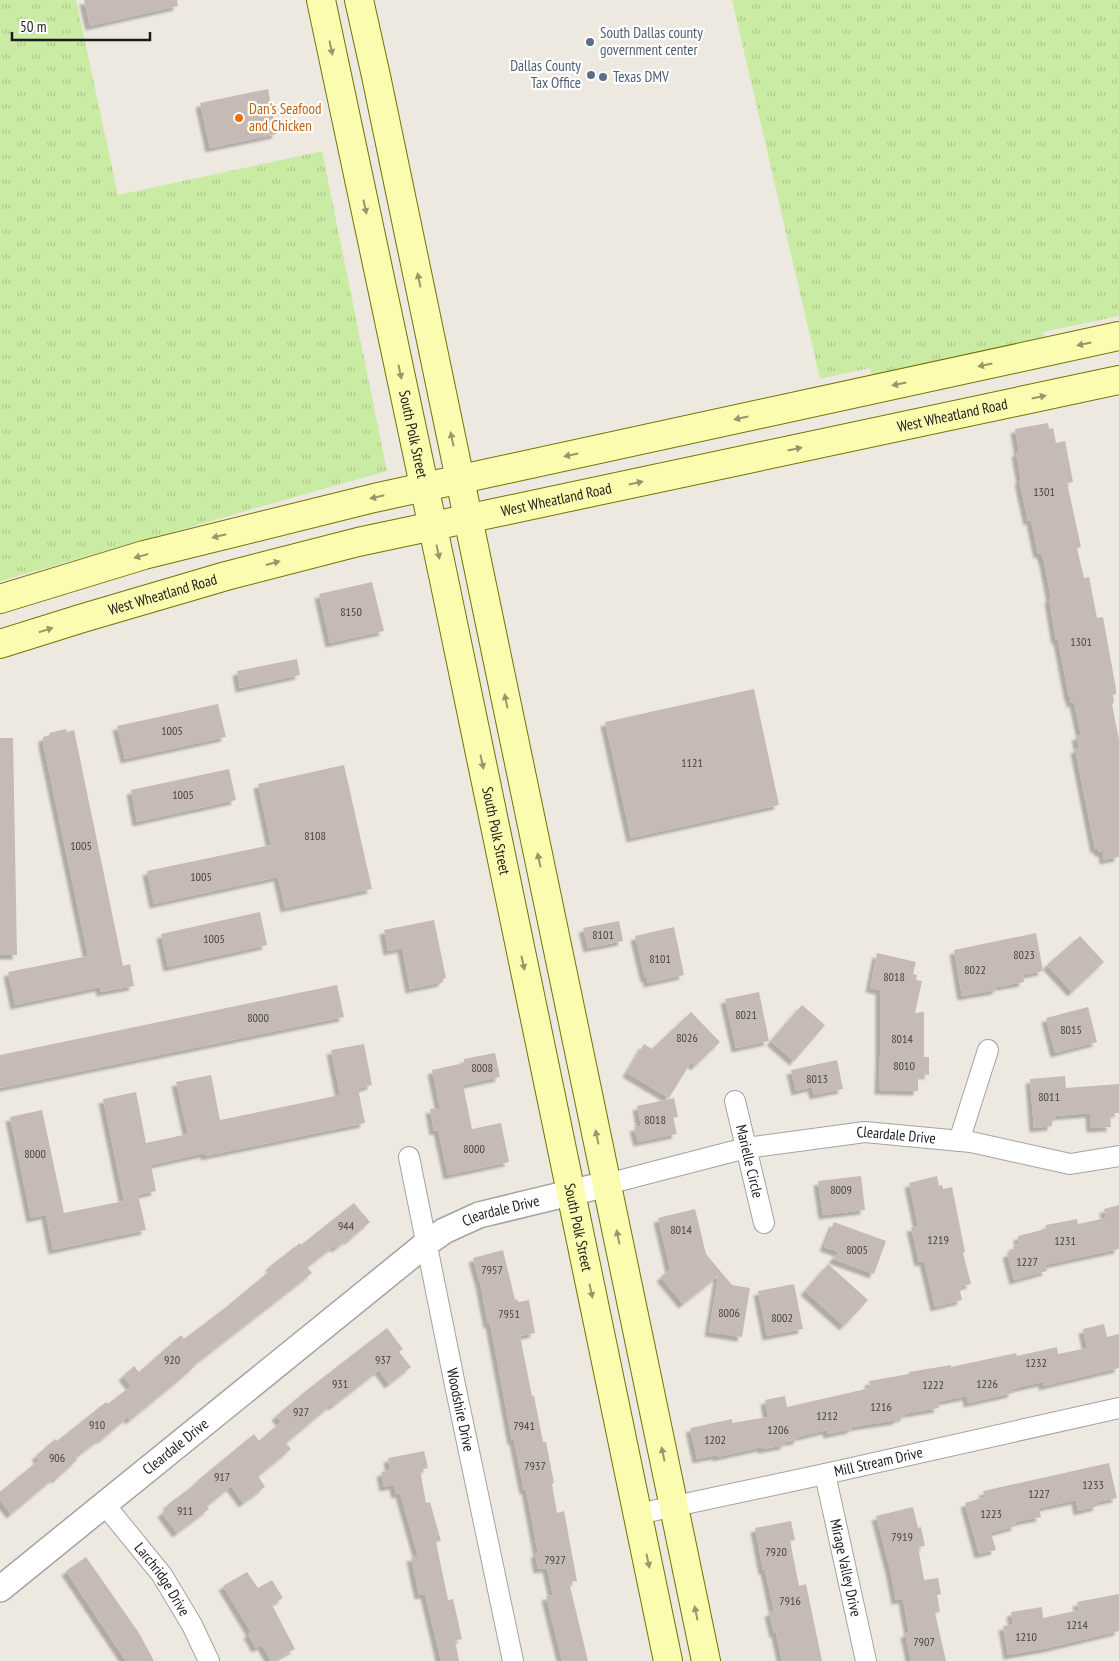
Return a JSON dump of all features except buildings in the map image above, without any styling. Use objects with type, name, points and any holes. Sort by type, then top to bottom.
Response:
[{"type":"main road","points":[[322,9],[360,5],[706,1661]]},
{"type":"main road","name":"South Polk Street","points":[[322,9],[514,916],[668,1661]]},
{"type":"main road","points":[[0,599],[188,544],[374,498],[1119,336]]},
{"type":"main road","points":[[947,374],[955,415]]},
{"type":"main road","name":"West Wheatland Road","points":[[0,644],[285,560],[358,542],[1119,380]]},
{"type":"main road","points":[[74,577],[83,618]]},
{"type":"main road","points":[[514,916],[549,907]]},
{"type":"street","points":[[959,1141],[988,1050]]},
{"type":"street","name":"Marielle Circle","points":[[735,1101],[764,1223]]},
{"type":"street","name":"Cleardale Drive","points":[[0,1590],[427,1243],[444,1231],[479,1215],[746,1148],[866,1132],[971,1142],[1070,1164],[1119,1156]]},
{"type":"street","name":"Woodshire Drive","points":[[409,1157],[513,1661]]},
{"type":"street","name":"Mill Stream Drive","points":[[638,1514],[1119,1408]]},
{"type":"street","name":"Mirage Valley Drive","points":[[825,1474],[866,1661]]},
{"type":"street","name":"Larchridge Drive","points":[[104,1505],[162,1576],[192,1625],[209,1661]]},
{"type":"green space","points":[[0,0],[76,0],[118,195],[322,151],[387,471],[0,581]]},
{"type":"green space","points":[[732,0],[1119,0],[1119,316],[1043,332],[1046,351],[874,390],[870,368],[820,379]]},
{"type":"place","name":"South Dallas county government center","points":[[590,42]]},
{"type":"place","name":"Dallas County Tax Office","points":[[591,75]]},
{"type":"place","name":"Texas DMV","points":[[603,77]]},
{"type":"place","name":"Dan's Seafood and Chicken","points":[[239,118]]}]
